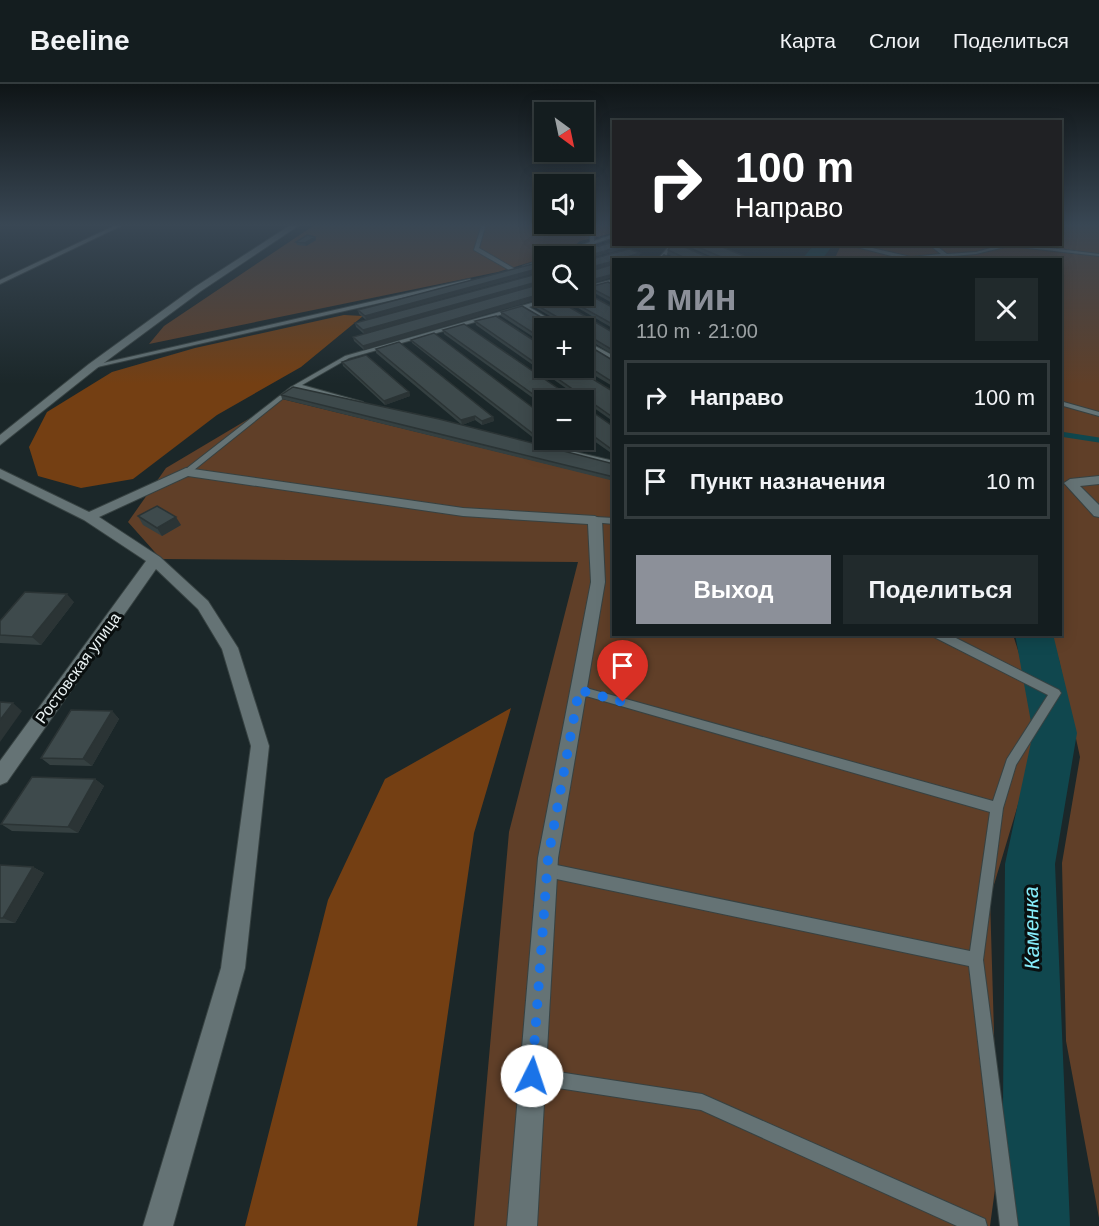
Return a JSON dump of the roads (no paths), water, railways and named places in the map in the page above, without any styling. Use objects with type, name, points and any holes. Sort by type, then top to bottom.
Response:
[{"type":"street","points":[[0,441],[93,366],[216,277]]},
{"type":"street","points":[[89,517],[186,472],[463,512],[604,521],[598,582],[547,870],[522,1226]]},
{"type":"street","points":[[0,473],[89,517],[155,560],[203,605],[230,648],[260,746],[233,968],[158,1226]]},
{"type":"street","points":[[1099,480],[1070,483],[1099,513]]},
{"type":"street","name":"Ростовская улица","points":[[0,776],[155,560]]},
{"type":"lane","points":[[93,366],[479,278]]},
{"type":"lane","points":[[594,286],[612,282]]},
{"type":"lane","points":[[186,472],[296,386],[346,357],[534,303]]},
{"type":"lane","points":[[524,306],[544,318]]},
{"type":"lane","points":[[594,348],[612,358]]},
{"type":"lane","points":[[296,386],[371,405]]},
{"type":"lane","points":[[1062,404],[1099,414]]},
{"type":"lane","points":[[532,443],[612,462]]},
{"type":"lane","points":[[942,636],[1055,693],[1011,763],[997,808],[976,960],[1009,1226]]},
{"type":"lane","points":[[579,690],[997,808]]},
{"type":"lane","points":[[547,870],[976,960]]},
{"type":"lane","points":[[532,1076],[702,1102],[978,1226]]},
{"type":"waterway","points":[[1062,434],[1099,440]]},
{"type":"waterway","name":"Каменка","points":[[1034,636],[1055,733],[1030,864],[1036,1226]]}]
